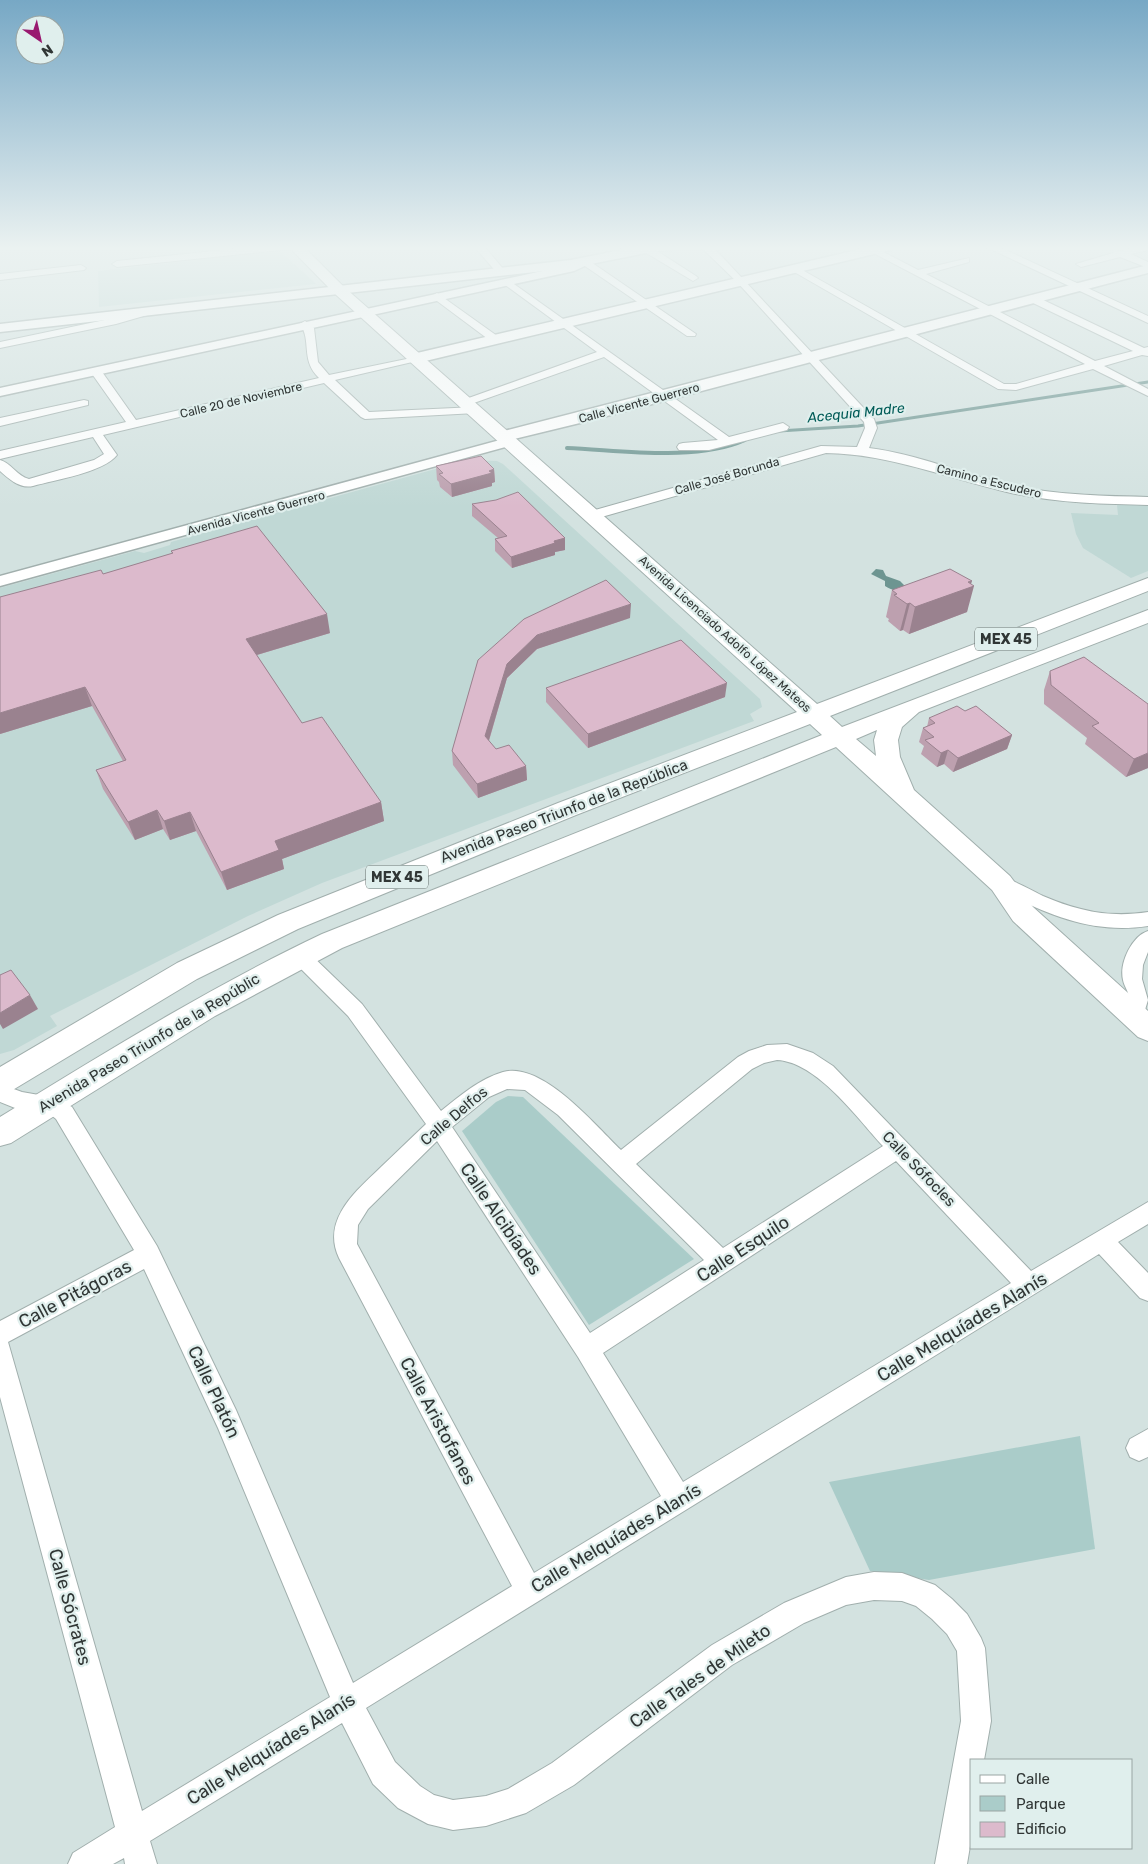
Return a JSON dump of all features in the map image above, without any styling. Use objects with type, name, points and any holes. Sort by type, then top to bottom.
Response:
[{"type":"main road","name":"Avenida Licenciado Adolfo López Mateos","points":[[388,333],[509,439],[1001,883],[1023,914],[1141,1023]]},
{"type":"main road","name":"Calle 20 de Noviembre","points":[[417,358],[527,333]]},
{"type":"main road","name":"Calle Vicente Guerrero","points":[[509,439],[909,333]]},
{"type":"main road","name":"Avenida Paseo Triunfo de la República","points":[[0,1082],[187,971],[288,922],[584,802],[1148,584]]},
{"type":"main road","points":[[1069,615],[1068,627],[1090,639]]},
{"type":"main road","name":"MEX 45","points":[[300,956],[431,900],[724,785],[913,706],[1148,616]]},
{"type":"main road","points":[[1004,640],[1022,648],[1026,655],[1025,663]]},
{"type":"main road","points":[[781,684],[817,692],[864,693]]},
{"type":"main road","points":[[905,796],[890,766],[885,744],[892,724],[913,706]]},
{"type":"main road","points":[[288,922],[287,940],[300,956]]},
{"type":"main road","points":[[232,948],[244,952],[249,957],[250,964],[239,988]]},
{"type":"main road","name":"Avenida Paseo Triunfo de la Repúblic","points":[[0,1133],[239,988],[300,956]]},
{"type":"street","points":[[0,346],[36,333]]},
{"type":"street","points":[[0,392],[265,333]]},
{"type":"street","points":[[309,333],[313,362],[327,380],[362,413],[372,416],[471,406],[604,353]]},
{"type":"street","points":[[487,333],[496,340]]},
{"type":"street","points":[[578,333],[727,441]]},
{"type":"street","points":[[788,333],[871,425],[862,450]]},
{"type":"street","points":[[1034,333],[1145,390]]},
{"type":"street","points":[[1105,333],[1146,352]]},
{"type":"street","points":[[905,334],[997,385],[1016,387],[1095,364],[1146,352]]},
{"type":"street","name":"Calle 20 de Noviembre","points":[[0,455],[97,434],[417,358]]},
{"type":"street","points":[[96,371],[134,425]]},
{"type":"street","points":[[0,422],[84,403]]},
{"type":"street","points":[[683,447],[727,441],[783,427]]},
{"type":"street","points":[[0,464],[18,480],[29,483],[81,468],[105,460],[111,455],[97,434]]},
{"type":"street","name":"Avenida Vicente Guerrero","points":[[0,573],[509,439]]},
{"type":"street","name":"Avenida Vicente Guerrero","points":[[0,581],[509,439]]},
{"type":"street","name":"Calle José Borunda","points":[[593,515],[811,452],[825,449],[862,450]]},
{"type":"street","name":"Camino a Escudero","points":[[862,450],[1028,493],[1148,502]]},
{"type":"street","points":[[1001,883],[1048,906],[1095,921],[1134,923],[1148,919]]},
{"type":"street","points":[[1141,1023],[1139,996],[1132,979],[1132,965],[1137,952],[1148,938]]},
{"type":"street","name":"Calle Alcibíades","points":[[300,956],[355,1010],[439,1126],[587,1349],[679,1500]]},
{"type":"street","points":[[621,1163],[744,1063],[757,1055],[772,1051],[805,1056]]},
{"type":"street","name":"Calle Sófocles","points":[[805,1056],[826,1072],[1030,1286]]},
{"type":"street","name":"Calle Delfos","points":[[347,1251],[344,1239],[350,1214],[360,1202],[439,1126],[492,1085],[505,1080],[531,1083],[565,1109],[723,1263]]},
{"type":"street","points":[[0,1093],[20,1101],[46,1105]]},
{"type":"street","name":"Calle Platón","points":[[46,1105],[64,1113],[149,1254],[227,1418],[347,1703]]},
{"type":"street","name":"Calle Esquilo","points":[[587,1349],[723,1263],[898,1148]]},
{"type":"street","name":"Calle Melquíades Alanís","points":[[84,1864],[1148,1212]]},
{"type":"street","points":[[1102,1241],[1148,1290]]},
{"type":"street","name":"Calle Aristofanes","points":[[347,1251],[529,1590]]},
{"type":"street","name":"Calle Pitágoras","points":[[0,1334],[149,1254]]},
{"type":"street","name":"Calle Sócrates","points":[[0,1351],[141,1864]]},
{"type":"street","name":"Calle Tales de Mileto","points":[[347,1703],[384,1774],[409,1797],[428,1809],[452,1814],[486,1811],[515,1802],[563,1774],[722,1655],[794,1613],[846,1592],[874,1586],[902,1587],[924,1595],[942,1609],[957,1624],[971,1648],[976,1721],[951,1864]]},
{"type":"shaded area","points":[[468,460],[497,461],[503,464],[760,699],[762,707],[750,714],[754,721],[322,883],[248,916],[50,1016],[57,1026],[14,1050],[0,1054],[0,588],[135,551],[144,553],[170,545],[171,542]]},
{"type":"shaded area","points":[[1117,505],[1148,505],[1148,571],[1131,578],[1083,548],[1076,534],[1071,513],[1118,515]]},
{"type":"shaded area","points":[[876,569],[883,570],[886,576],[900,581],[906,587],[895,590],[885,586],[885,581],[871,574]]},
{"type":"green space","points":[[508,1096],[523,1097],[694,1259],[589,1325],[462,1131],[496,1102]]},
{"type":"green space","points":[[1080,1436],[1095,1549],[929,1580],[870,1571],[829,1482]]},
{"type":"building","points":[[481,456],[494,469],[489,471],[492,473],[451,484],[439,474],[443,473],[436,466]]},
{"type":"building","points":[[518,492],[565,538],[511,557],[495,539],[507,536],[472,504],[496,500]]},
{"type":"building","points":[[257,526],[327,614],[246,639],[302,723],[322,717],[381,802],[275,841],[279,850],[221,872],[190,812],[164,821],[157,810],[128,822],[96,770],[126,760],[85,687],[0,713],[0,597],[101,570],[103,574],[173,553],[171,551]]},
{"type":"building","points":[[950,569],[972,581],[968,582],[974,586],[915,607],[894,595],[897,594],[892,590]]},
{"type":"building","points":[[606,580],[631,604],[537,635],[507,664],[485,736],[496,749],[509,745],[526,766],[477,784],[452,751],[478,660],[524,619]]},
{"type":"building","points":[[681,640],[727,683],[588,734],[546,688]]},
{"type":"building","points":[[1084,657],[1148,704],[1148,753],[1134,759],[1092,726],[1099,723],[1051,685],[1050,671]]},
{"type":"building","points":[[957,706],[965,711],[976,706],[1012,735],[958,758],[948,750],[941,753],[925,740],[934,737],[923,728],[935,723],[929,718]]},
{"type":"building","points":[[11,970],[30,995],[0,1013],[0,975]]},
{"type":"waterway","name":"Acequia Madre","points":[[779,431],[858,426],[1148,382]]},
{"type":"waterway","name":"Acequia Madre","points":[[567,448],[681,453],[725,447],[745,440]]}]
